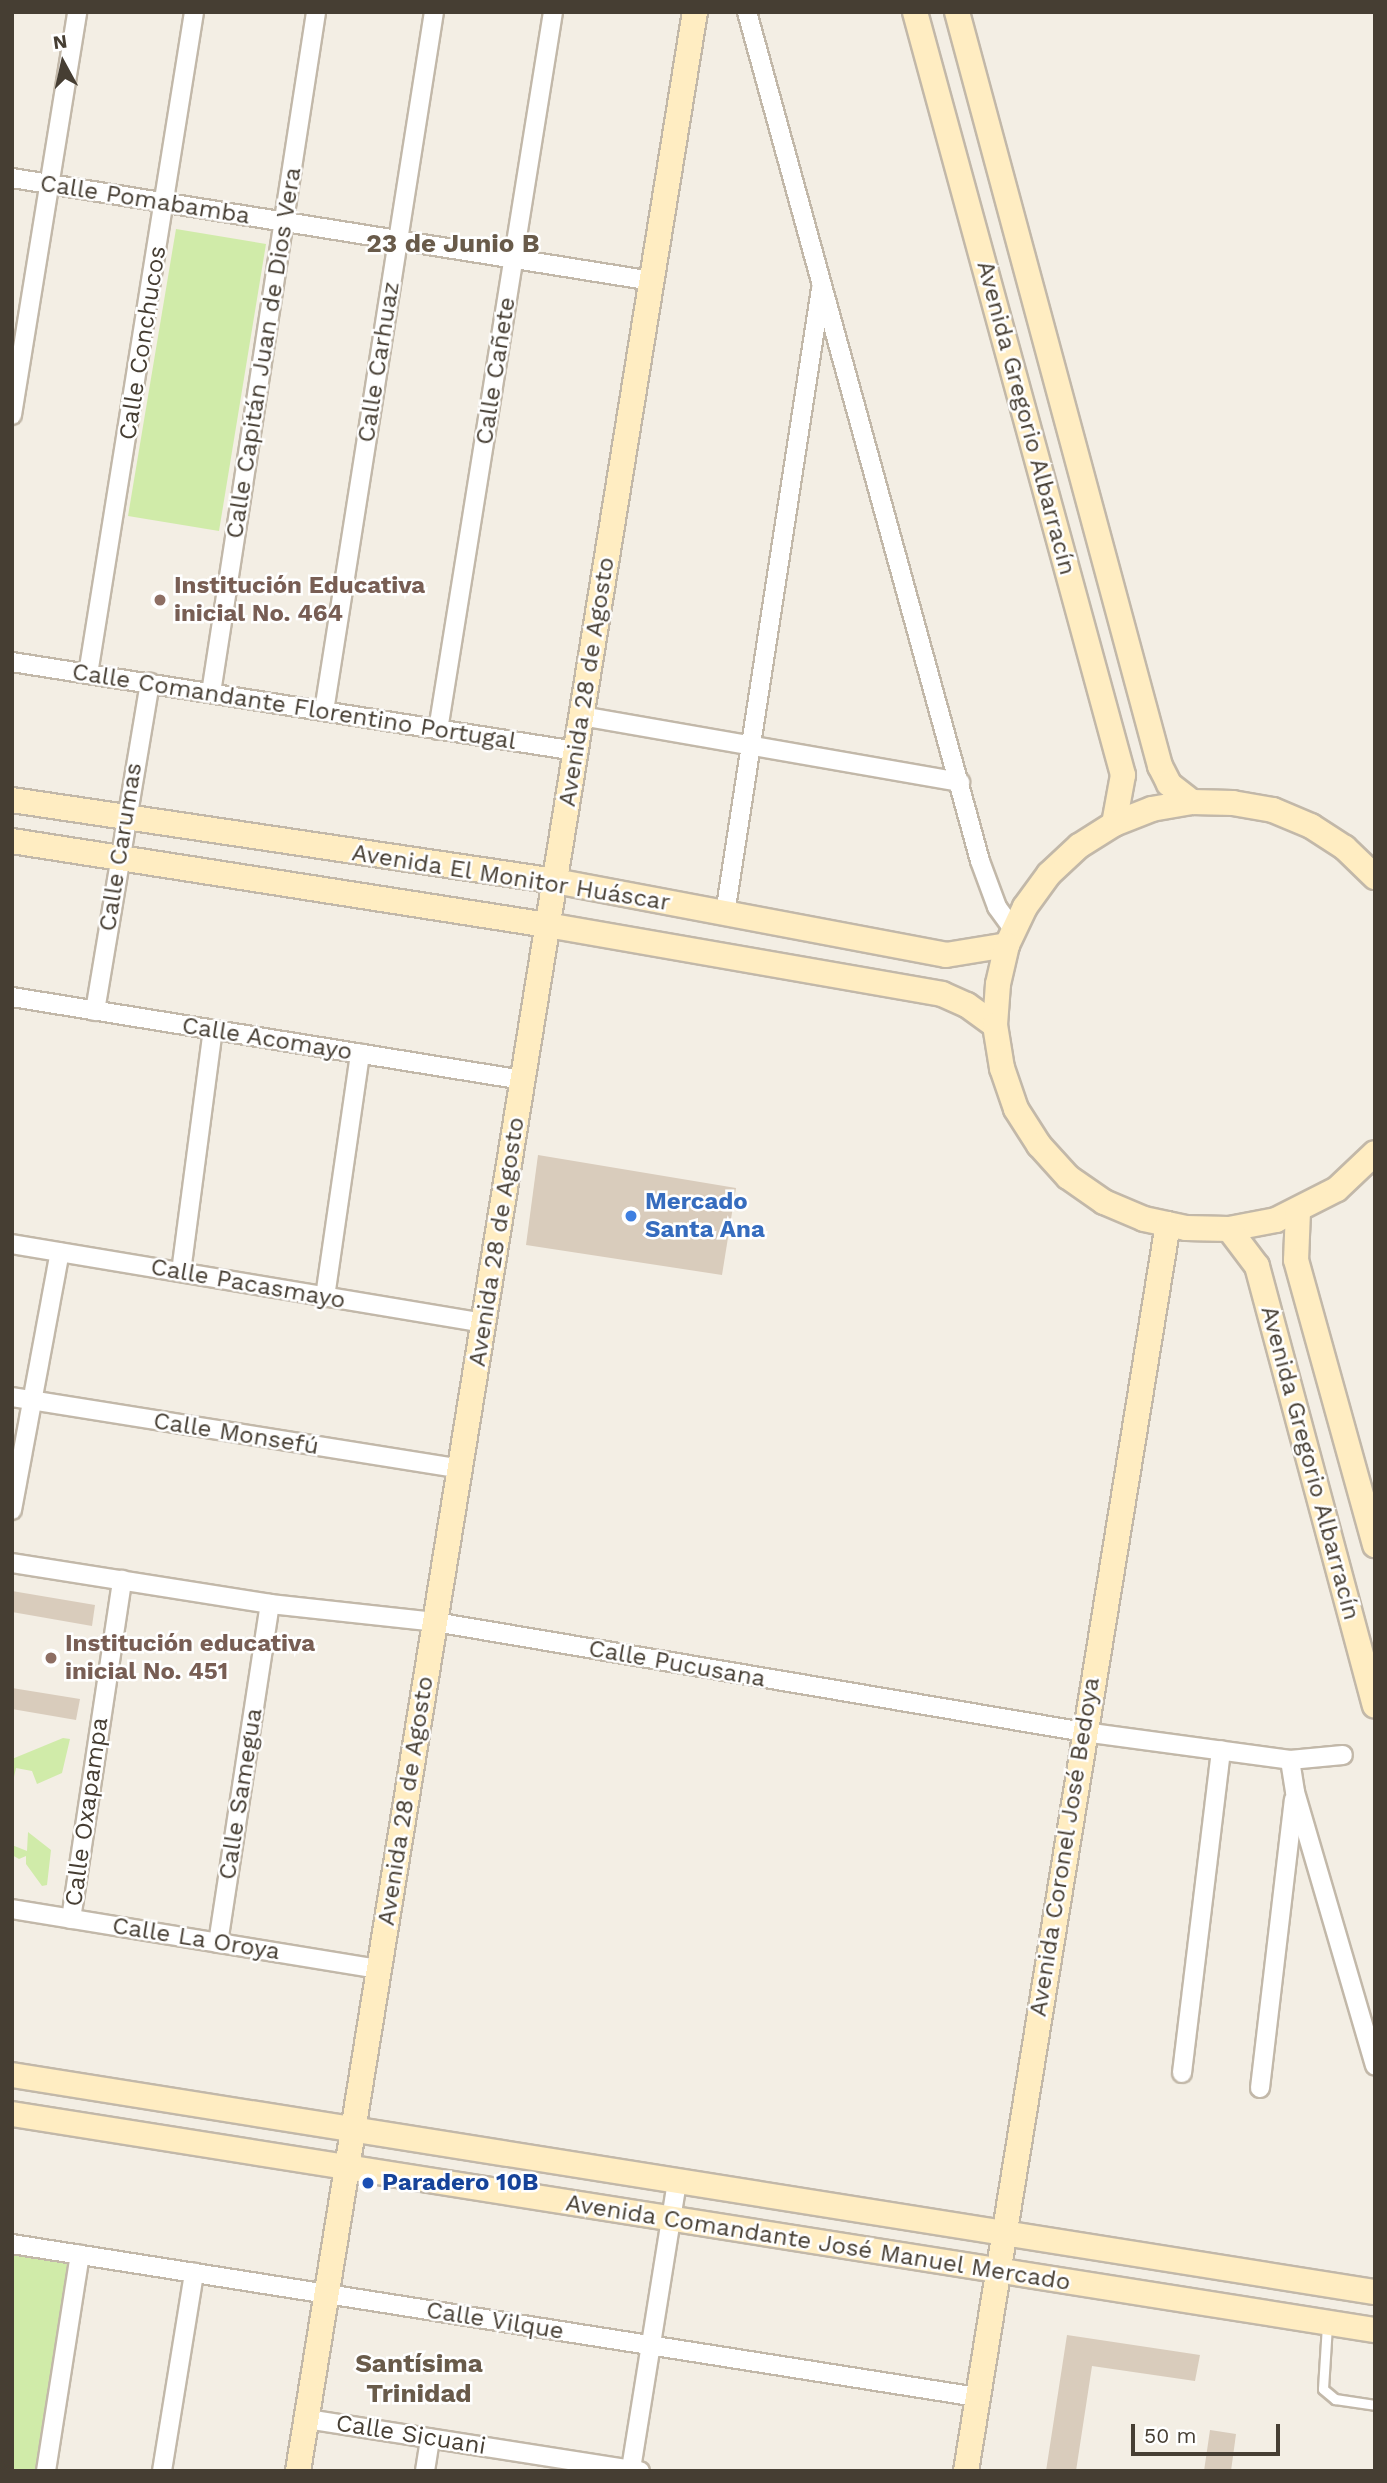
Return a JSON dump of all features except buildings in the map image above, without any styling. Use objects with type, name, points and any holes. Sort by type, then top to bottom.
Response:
[{"type":"street","points":[[12,415],[77,12]]},
{"type":"street","name":"Calle Conchucos","points":[[89,674],[166,203],[194,12]]},
{"type":"street","name":"Calle Capitán Juan de Dios Vera","points":[[211,693],[316,12]]},
{"type":"street","name":"Calle Carhuaz","points":[[324,711],[434,12]]},
{"type":"street","name":"Calle Cañete","points":[[438,730],[553,12]]},
{"type":"street","name":"Avenida 28 de Agosto","points":[[298,2471],[695,12]]},
{"type":"street","points":[[747,12],[960,782],[997,907],[1011,937]]},
{"type":"street","name":"Avenida Gregorio Albarracín","points":[[915,12],[1123,775],[1114,824]]},
{"type":"street","name":"Avenida Gregorio Albarracín","points":[[957,12],[1160,766],[1170,784],[1192,802]]},
{"type":"street","name":"Calle Pomabamba","points":[[12,178],[284,224],[652,281]]},
{"type":"street","points":[[725,914],[822,282]]},
{"type":"street","name":"Calle Comandante Florentino Portugal","points":[[12,662],[576,751]]},
{"type":"street","name":"Calle Carumas","points":[[95,1011],[118,858],[150,684]]},
{"type":"street","points":[[581,716],[960,782]]},
{"type":"street","name":"Avenida El Monitor Huáscar","points":[[12,800],[555,881],[946,956],[1011,937]]},
{"type":"street","points":[[1375,877],[1345,848],[1311,826],[1273,810],[1233,803],[1192,802],[1152,809],[1114,824],[1079,846],[1049,874],[1011,937],[998,984],[995,1025],[1002,1068],[1016,1109],[1039,1145],[1068,1177],[1104,1202],[1168,1224],[1229,1229],[1298,1211],[1337,1189],[1375,1153]]},
{"type":"street","name":"Avenida El Monitor Huáscar","points":[[12,841],[547,925],[942,995],[967,1004],[995,1025]]},
{"type":"street","name":"Calle Acomayo","points":[[12,997],[523,1080]]},
{"type":"street","points":[[181,1272],[214,1030]]},
{"type":"street","points":[[325,1297],[360,1054]]},
{"type":"street","name":"Avenida Gregorio Albarracín","points":[[1298,1211],[1296,1259],[1375,1545]]},
{"type":"street","name":"Avenida Coronel José Bedoya","points":[[966,2471],[1002,2232],[1168,1224]]},
{"type":"street","name":"Avenida Gregorio Albarracín","points":[[1229,1229],[1257,1266],[1375,1705]]},
{"type":"street","name":"Calle Pacasmayo","points":[[12,1244],[484,1323]]},
{"type":"street","points":[[12,1510],[60,1252]]},
{"type":"street","name":"Calle Monsefú","points":[[12,1397],[460,1469]]},
{"type":"street","name":"Calle Pucusana","points":[[12,1563],[270,1604],[435,1622],[1084,1732],[1290,1760],[1343,1755]]},
{"type":"street","name":"Calle Oxapampa","points":[[71,1919],[122,1580]]},
{"type":"street","name":"Calle Samegua","points":[[218,1943],[270,1604]]},
{"type":"street","points":[[1182,2073],[1221,1750]]},
{"type":"street","points":[[1290,1760],[1295,1792],[1375,2066]]},
{"type":"street","points":[[1260,2088],[1295,1792]]},
{"type":"street","name":"Calle La Oroya","points":[[12,1909],[379,1969]]},
{"type":"street","name":"Avenida Comandante José Manuel Mercado","points":[[12,2075],[1375,2292]]},
{"type":"street","name":"Avenida Comandante José Manuel Mercado","points":[[12,2113],[347,2169],[1375,2330]]},
{"type":"street","points":[[635,2470],[651,2345],[677,2181]]},
{"type":"street","name":"Calle Vilque","points":[[12,2245],[977,2397]]},
{"type":"street","points":[[46,2471],[80,2255]]},
{"type":"street","points":[[162,2471],[194,2273]]},
{"type":"street","name":"Calle Sicuani","points":[[307,2418],[430,2438],[544,2463],[635,2470]]},
{"type":"street","points":[[425,2471],[430,2438]]},
{"type":"lane","points":[[1328,2323],[1323,2389],[1335,2399],[1375,2405]]},
{"type":"green space","points":[[176,229],[266,244],[219,531],[128,516]]},
{"type":"green space","points":[[63,1738],[70,1739],[62,1773],[37,1784],[32,1771],[16,1768],[12,1786],[12,1759]]},
{"type":"green space","points":[[28,1832],[51,1850],[47,1885],[42,1886],[26,1864],[26,1856],[19,1859],[12,1855],[12,1845],[27,1851]]},
{"type":"green space","points":[[12,2253],[68,2261],[35,2471],[12,2471]]},
{"type":"place","name":"Institución Educativa inicial No. 464","points":[[160,600]]},
{"type":"place","name":"Mercado Santa Ana","points":[[631,1216]]},
{"type":"place","name":"Institución educativa inicial No. 451","points":[[51,1658]]},
{"type":"place","name":"Paradero 10B","points":[[368,2183]]},
{"type":"district","name":"23 de Junio B","points":[[453,244]]},
{"type":"district","name":"Santísima Trinidad","points":[[419,2379]]}]
